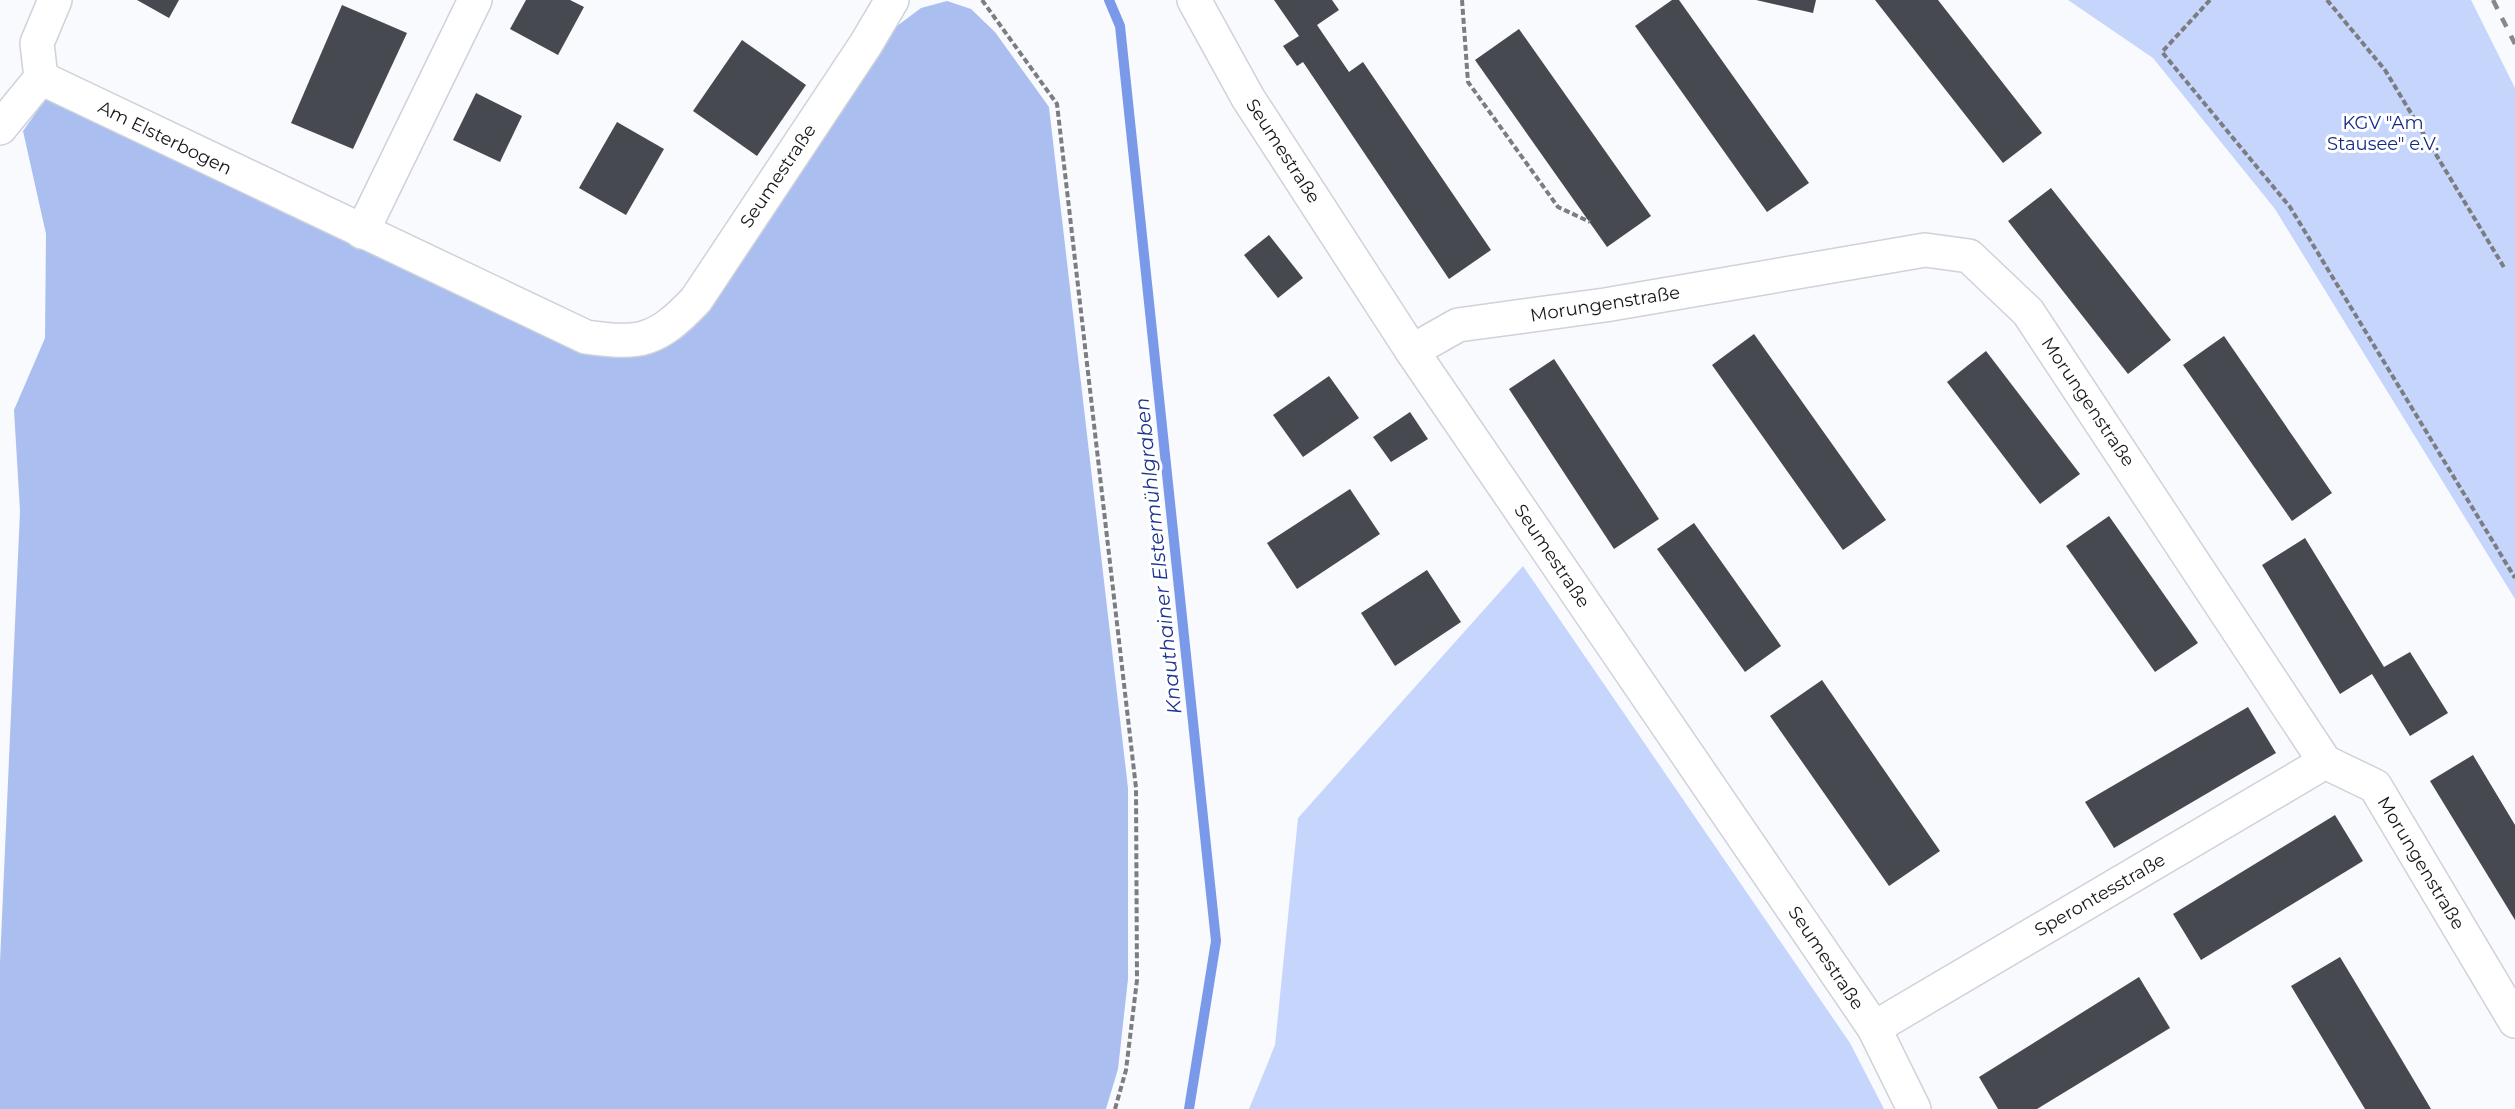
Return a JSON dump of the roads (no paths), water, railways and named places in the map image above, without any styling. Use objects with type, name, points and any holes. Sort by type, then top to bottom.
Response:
[{"type":"street","points":[[0,128],[41,78],[37,43],[55,0]]},
{"type":"street","points":[[362,232],[475,0]]},
{"type":"street","name":"Seumestraße","points":[[650,338],[675,322],[696,300],[866,44],[892,0]]},
{"type":"street","name":"Seumestraße","points":[[1194,0],[1248,98],[1412,351],[1874,1028],[1914,1109]]},
{"type":"street","name":"Am Elsterbogen","points":[[41,78],[586,337],[622,342],[650,338]]},
{"type":"street","name":"Morungenstraße","points":[[1412,351],[1458,325],[1605,305],[1925,250],[1969,256],[2028,312],[2325,762],[2375,786],[2515,1021]]},
{"type":"street","name":"Sperontesstraße","points":[[1874,1028],[2325,762]]},
{"type":"waterway","name":"Knauthainer Elstermühlgraben","points":[[1109,0],[1120,26],[1216,941],[1189,1109]]},
{"type":"railway","points":[[2493,0],[2515,44]]},
{"type":"park label","name":"KGV \"Am Stausee\" e.V.","points":[[2383,133]]}]
